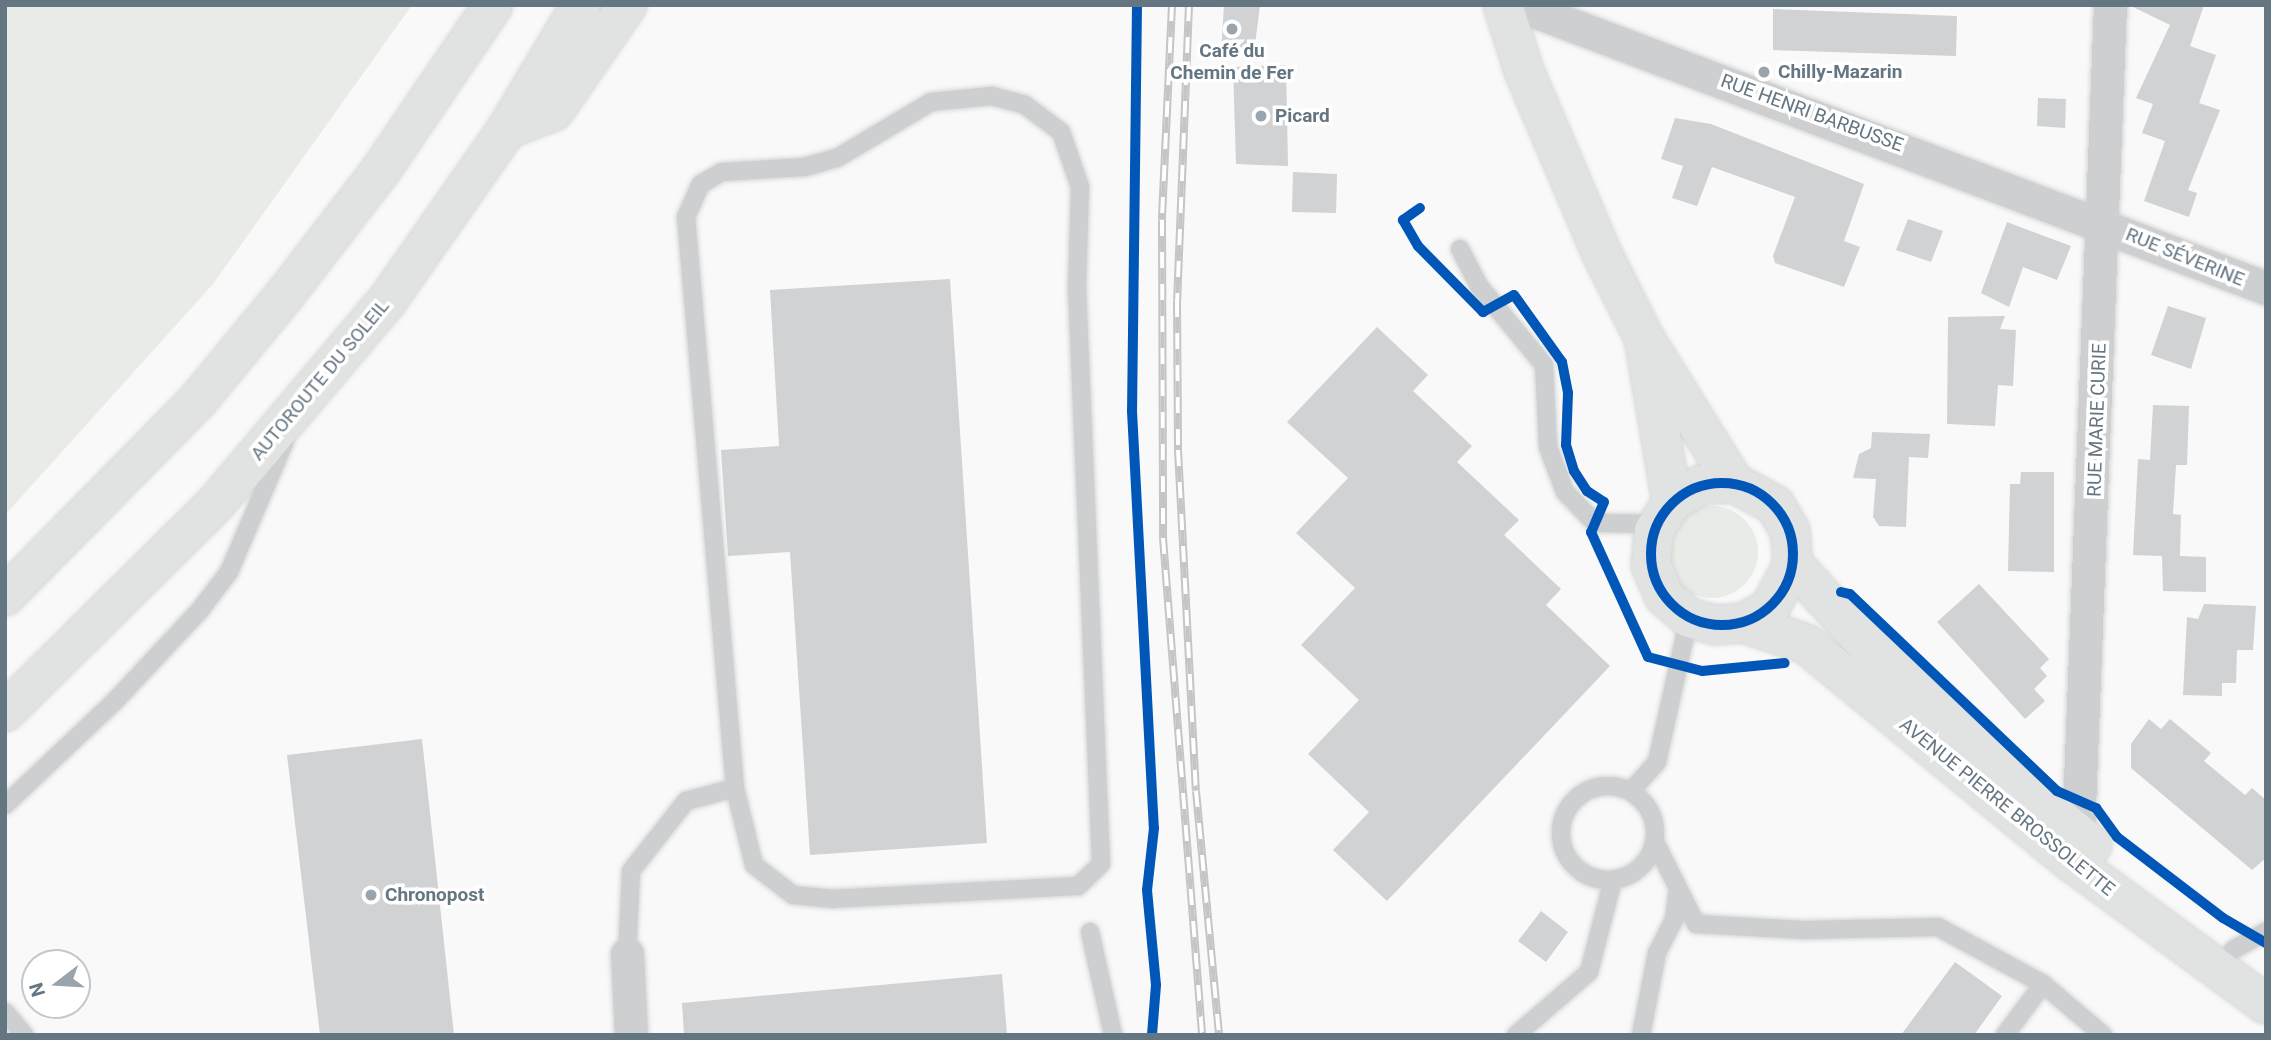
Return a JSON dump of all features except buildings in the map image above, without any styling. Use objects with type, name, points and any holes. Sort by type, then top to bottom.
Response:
[{"type":"main road","points":[[5,596],[199,399],[284,296],[381,170],[493,5]]},
{"type":"main road","name":"AUTOROUTE DU SOLEIL","points":[[5,712],[138,584],[298,410],[387,301],[507,129],[581,5]]},
{"type":"main road","points":[[507,129],[554,111],[627,5]]},
{"type":"main road","points":[[1503,5],[1552,141],[1644,338],[1734,483],[1774,505],[1790,531],[1793,564],[1770,607],[1744,623]]},
{"type":"main road","points":[[1644,338],[1665,431],[1665,513],[1651,565],[1664,596],[1689,618]]},
{"type":"main road","points":[[1665,513],[1701,485],[1734,483]]},
{"type":"main road","name":"AVENUE PIERRE BROSSOLETTE","points":[[1793,564],[1873,652],[2078,834],[2250,941],[2266,973]]},
{"type":"main road","name":"AVENUE PIERRE BROSSOLETTE","points":[[1689,618],[1715,625],[1744,623],[1806,644],[2069,860],[2266,1004]]},
{"type":"street","name":"RUE HENRI BARBUSSE","points":[[1519,5],[2104,224]]},
{"type":"street","name":"RUE MARIE CURIE","points":[[2078,834],[2104,224],[2110,5]]},
{"type":"street","name":"RUE SÉVERINE","points":[[2104,224],[2266,288]]},
{"type":"street","points":[[627,954],[631,1035]]},
{"type":"lane","points":[[992,96],[1025,105],[1061,132],[1080,187],[1077,288],[1101,864],[1078,886],[834,900],[793,895],[754,865],[735,788],[686,217],[701,184],[722,172],[805,167],[836,159],[931,102],[992,96]]},
{"type":"lane","points":[[1460,249],[1479,286],[1544,365],[1548,447],[1564,492],[1595,523],[1665,513]]},
{"type":"lane","points":[[5,805],[172,643],[229,572],[298,410]]},
{"type":"lane","points":[[1630,792],[1657,762],[1689,618]]},
{"type":"lane","points":[[1655,842],[1640,868],[1613,880],[1599,880],[1573,865],[1565,853],[1561,824],[1567,810],[1588,790],[1603,786],[1630,792],[1651,813],[1655,842],[1677,895],[1696,924],[1804,930],[1938,927],[2043,984],[2103,1035]]},
{"type":"lane","points":[[627,954],[631,871],[686,802],[735,788]]},
{"type":"lane","points":[[1516,1035],[1589,972],[1613,880]]},
{"type":"lane","points":[[1641,1035],[1657,953],[1674,920],[1677,895]]},
{"type":"lane","points":[[1090,932],[1113,1035]]},
{"type":"lane","points":[[2005,1035],[2043,984]]},
{"type":"lane","points":[[5,1012],[24,1035]]},
{"type":"shaded area","points":[[5,5],[412,5],[213,284],[5,515]]},
{"type":"shaded area","points":[[1712,506],[1729,510],[1744,520],[1754,535],[1758,552],[1754,569],[1744,584],[1729,594],[1712,598],[1695,594],[1680,584],[1670,569],[1666,552],[1670,535],[1680,520],[1695,510]]},
{"type":"railway","points":[[1172,5],[1162,220],[1163,538],[1202,1035]]},
{"type":"railway","points":[[1189,5],[1177,301],[1178,450],[1196,791],[1219,1035]]},
{"type":"cycle path","points":[[1137,5],[1132,411],[1154,828],[1147,890],[1156,985],[1152,1035]]},
{"type":"cycle path","points":[[1420,208],[1403,220],[1418,246],[1483,312],[1514,295],[1562,362],[1568,393],[1566,445],[1574,471],[1587,491],[1604,502],[1591,532],[1648,657],[1702,671],[1785,663]]},
{"type":"cycle path","points":[[1722,483],[1749,488],[1772,504],[1788,527],[1793,554],[1788,581],[1772,604],[1749,620],[1722,625],[1695,620],[1672,604],[1656,581],[1651,554],[1656,527],[1672,504],[1695,488],[1722,483]]},
{"type":"cycle path","points":[[1841,592],[1850,594],[2057,791],[2096,808],[2117,837],[2223,918],[2266,943]]},
{"type":"place","name":"Café du Chemin de Fer","points":[[1232,29]]},
{"type":"place","name":"Chilly-Mazarin","points":[[1764,72]]},
{"type":"place","name":"Picard","points":[[1261,116]]},
{"type":"place","name":"Chronopost","points":[[371,895]]}]
